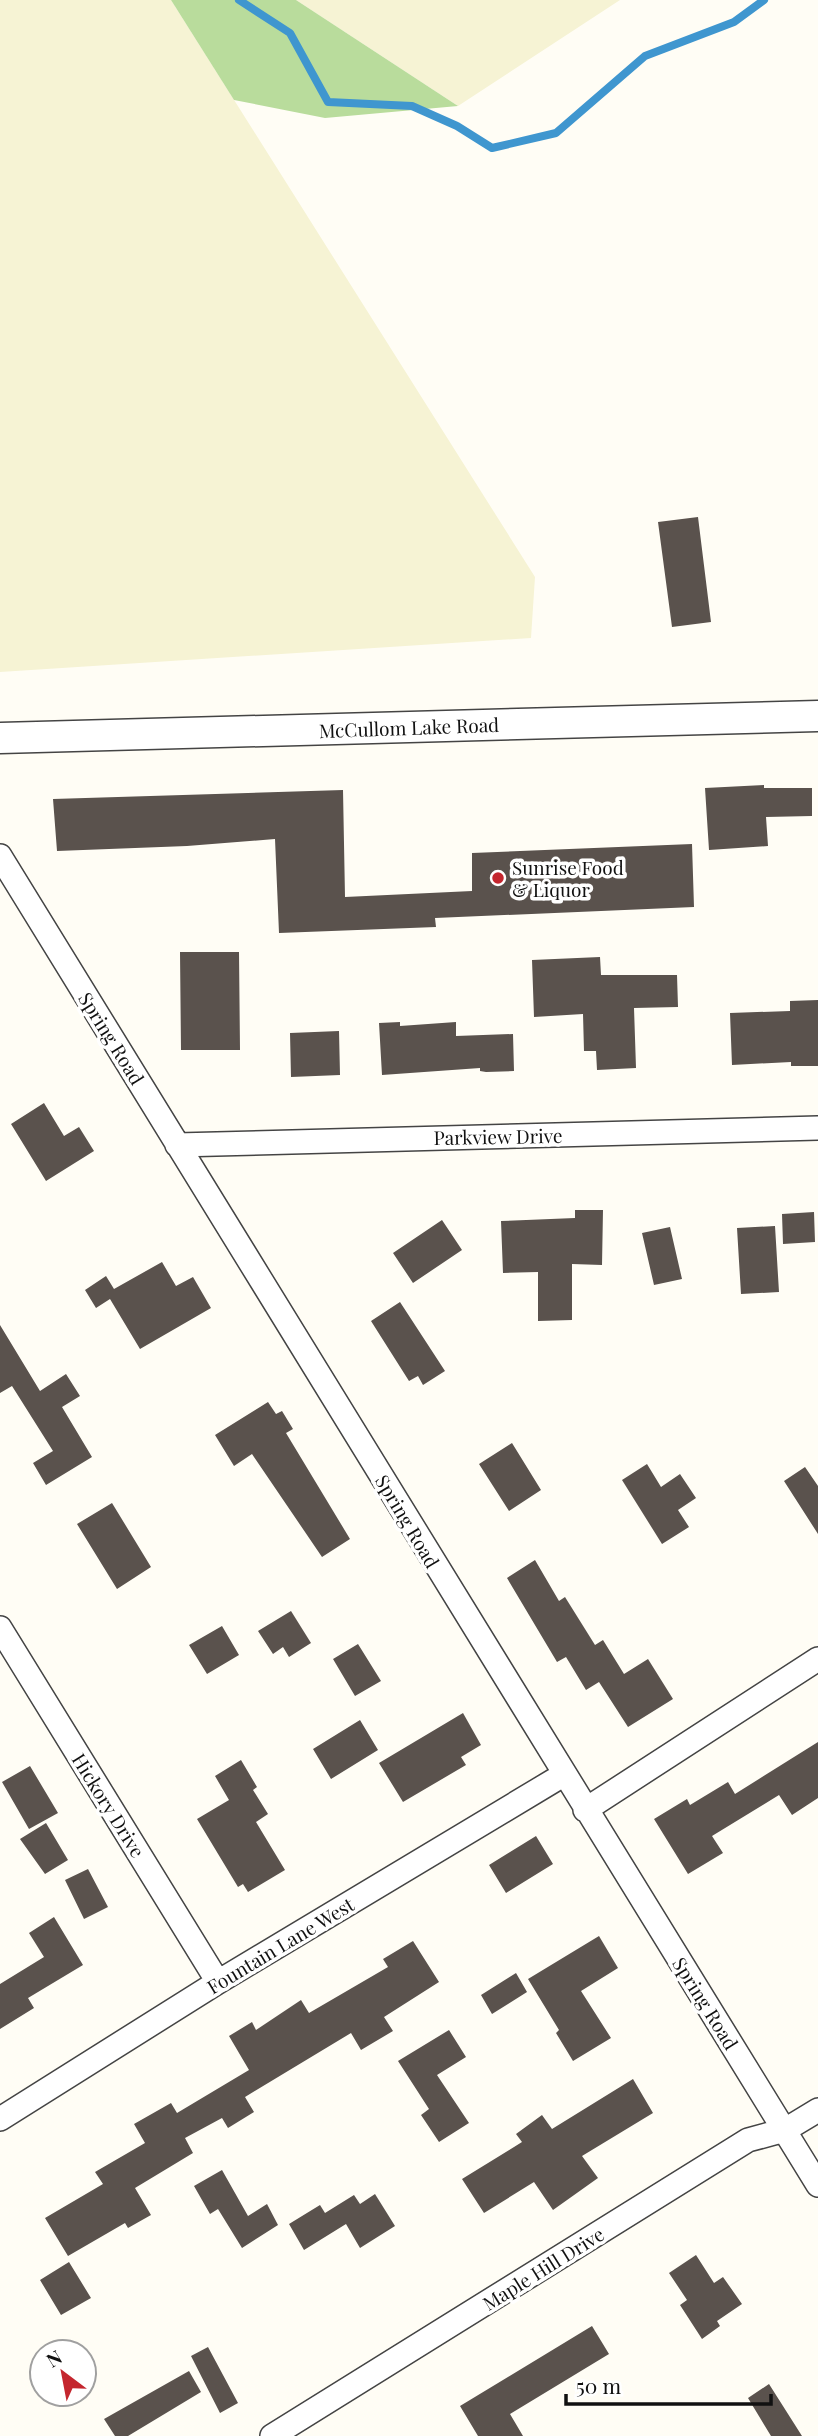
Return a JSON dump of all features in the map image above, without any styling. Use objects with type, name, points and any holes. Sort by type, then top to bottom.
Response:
[{"type":"street","name":"McCullom Lake Road","points":[[0,738],[818,716]]},
{"type":"street","name":"Spring Road","points":[[0,856],[563,1775],[818,2185]]},
{"type":"street","name":"Parkview Drive","points":[[177,1145],[818,1128]]},
{"type":"street","name":"Hickory Drive","points":[[0,1628],[6,1651],[218,1982]]},
{"type":"street","points":[[585,1810],[818,1659]]},
{"type":"street","name":"Fountain Lane West","points":[[0,2119],[218,1982],[563,1775]]},
{"type":"street","name":"Maple Hill Drive","points":[[272,2436],[748,2140],[785,2130],[818,2110]]},
{"type":"shaded area","points":[[0,0],[171,0],[535,577],[531,638],[0,672]]},
{"type":"shaded area","points":[[296,0],[620,0],[458,106]]},
{"type":"green space","points":[[171,0],[296,0],[458,106],[325,118],[234,100]]},
{"type":"building","points":[[698,517],[711,622],[672,627],[658,522]]},
{"type":"building","points":[[764,785],[764,788],[812,788],[812,816],[766,817],[768,846],[709,850],[705,788]]},
{"type":"building","points":[[343,790],[345,897],[472,891],[472,853],[692,844],[694,907],[435,918],[436,927],[279,933],[275,839],[187,846],[57,851],[53,799]]},
{"type":"building","points":[[180,952],[239,952],[240,1050],[181,1050]]},
{"type":"building","points":[[600,957],[601,975],[677,975],[678,1007],[634,1008],[636,1068],[597,1070],[596,1051],[584,1051],[583,1014],[534,1017],[532,960]]},
{"type":"building","points":[[818,1000],[818,1066],[791,1066],[791,1062],[732,1065],[730,1013],[790,1011],[790,1001]]},
{"type":"building","points":[[400,1022],[400,1026],[456,1022],[456,1036],[513,1034],[514,1071],[486,1072],[480,1071],[480,1068],[382,1075],[379,1023]]},
{"type":"building","points":[[339,1031],[340,1075],[291,1077],[290,1033]]},
{"type":"building","points":[[44,1103],[64,1136],[79,1127],[94,1151],[46,1181],[11,1124]]},
{"type":"building","points":[[575,1210],[603,1210],[602,1265],[572,1264],[572,1320],[538,1321],[538,1272],[503,1273],[501,1221],[575,1218]]},
{"type":"building","points":[[814,1212],[815,1242],[783,1244],[782,1214]]},
{"type":"building","points":[[442,1220],[462,1250],[413,1283],[393,1253]]},
{"type":"building","points":[[775,1226],[779,1292],[741,1294],[737,1228]]},
{"type":"building","points":[[670,1227],[682,1279],[654,1285],[642,1233]]},
{"type":"building","points":[[162,1262],[176,1286],[193,1277],[211,1308],[140,1349],[110,1299],[96,1308],[85,1290],[106,1276],[114,1289]]},
{"type":"building","points":[[400,1302],[445,1371],[423,1385],[418,1376],[409,1381],[371,1321]]},
{"type":"building","points":[[0,1325],[40,1391],[66,1374],[80,1396],[62,1407],[92,1457],[46,1485],[33,1463],[53,1451],[12,1386],[0,1393]]},
{"type":"building","points":[[268,1402],[276,1414],[282,1411],[293,1429],[286,1433],[350,1539],[322,1557],[252,1454],[234,1466],[215,1435]]},
{"type":"building","points":[[512,1443],[541,1490],[509,1511],[479,1464]]},
{"type":"building","points":[[647,1464],[661,1487],[680,1474],[696,1498],[678,1510],[689,1527],[662,1544],[622,1480]]},
{"type":"building","points":[[805,1467],[818,1486],[818,1534],[784,1481]]},
{"type":"building","points":[[112,1503],[151,1567],[117,1589],[77,1524]]},
{"type":"building","points":[[535,1560],[559,1601],[565,1597],[595,1645],[603,1640],[624,1674],[648,1659],[673,1699],[628,1727],[599,1682],[586,1690],[566,1657],[557,1662],[507,1578]]},
{"type":"building","points":[[291,1611],[311,1643],[289,1657],[283,1647],[273,1654],[258,1631]]},
{"type":"building","points":[[222,1626],[239,1655],[207,1674],[189,1645]]},
{"type":"building","points":[[358,1644],[381,1681],[355,1696],[333,1659]]},
{"type":"building","points":[[463,1713],[481,1745],[461,1757],[466,1765],[403,1802],[379,1763]]},
{"type":"building","points":[[360,1720],[378,1750],[331,1779],[313,1749]]},
{"type":"building","points":[[818,1742],[818,1798],[792,1815],[779,1795],[712,1836],[723,1853],[688,1874],[654,1819],[687,1799],[690,1805],[728,1782],[735,1794]]},
{"type":"building","points":[[241,1760],[257,1787],[253,1790],[268,1814],[256,1822],[285,1870],[248,1892],[243,1884],[238,1887],[197,1819],[229,1800],[215,1776]]},
{"type":"building","points":[[30,1766],[58,1813],[29,1829],[2,1782]]},
{"type":"building","points":[[46,1823],[68,1860],[45,1874],[20,1839]]},
{"type":"building","points":[[536,1836],[553,1864],[506,1893],[489,1865]]},
{"type":"building","points":[[88,1869],[108,1907],[84,1919],[65,1880]]},
{"type":"building","points":[[54,1917],[83,1965],[28,1998],[34,2008],[0,2029],[0,1984],[44,1957],[29,1933]]},
{"type":"building","points":[[599,1936],[618,1968],[581,1991],[611,2038],[573,2061],[556,2033],[559,2030],[528,1979]]},
{"type":"building","points":[[413,1941],[439,1982],[384,2017],[393,2031],[361,2050],[351,2033],[245,2097],[254,2112],[228,2128],[222,2118],[185,2138],[193,2153],[135,2188],[151,2215],[128,2228],[125,2223],[68,2256],[45,2218],[103,2184],[95,2172],[145,2143],[134,2124],[171,2103],[177,2113],[249,2070],[229,2036],[252,2022],[256,2030],[301,2000],[309,2013],[388,1967],[383,1959]]},
{"type":"building","points":[[516,1973],[527,1992],[492,2014],[481,1995]]},
{"type":"building","points":[[449,2030],[466,2057],[437,2075],[469,2123],[439,2142],[421,2115],[429,2109],[398,2061]]},
{"type":"building","points":[[633,2079],[653,2113],[582,2156],[598,2178],[553,2210],[534,2182],[484,2213],[462,2179],[522,2142],[516,2134],[542,2115],[552,2129]]},
{"type":"building","points":[[222,2170],[248,2216],[267,2204],[278,2225],[242,2248],[218,2209],[210,2214],[194,2186]]},
{"type":"building","points":[[375,2194],[395,2226],[360,2248],[346,2224],[304,2250],[289,2224],[320,2205],[325,2213],[354,2195],[360,2204]]},
{"type":"building","points":[[696,2255],[714,2283],[723,2277],[742,2304],[717,2321],[720,2326],[702,2339],[680,2305],[687,2300],[669,2273]]},
{"type":"building","points":[[69,2262],[91,2298],[61,2315],[40,2280]]},
{"type":"building","points":[[592,2326],[609,2354],[510,2414],[523,2436],[478,2436],[460,2406]]},
{"type":"building","points":[[208,2347],[238,2403],[220,2413],[191,2356]]},
{"type":"building","points":[[189,2371],[201,2392],[128,2436],[115,2436],[104,2419]]},
{"type":"building","points":[[769,2384],[802,2436],[771,2436],[748,2398]]},
{"type":"waterway","points":[[239,0],[290,33],[328,102],[412,106],[457,126],[492,148],[556,133],[645,56],[734,22],[764,0]]},
{"type":"place","name":"Sunrise Food & Liquor","points":[[498,878]]}]
